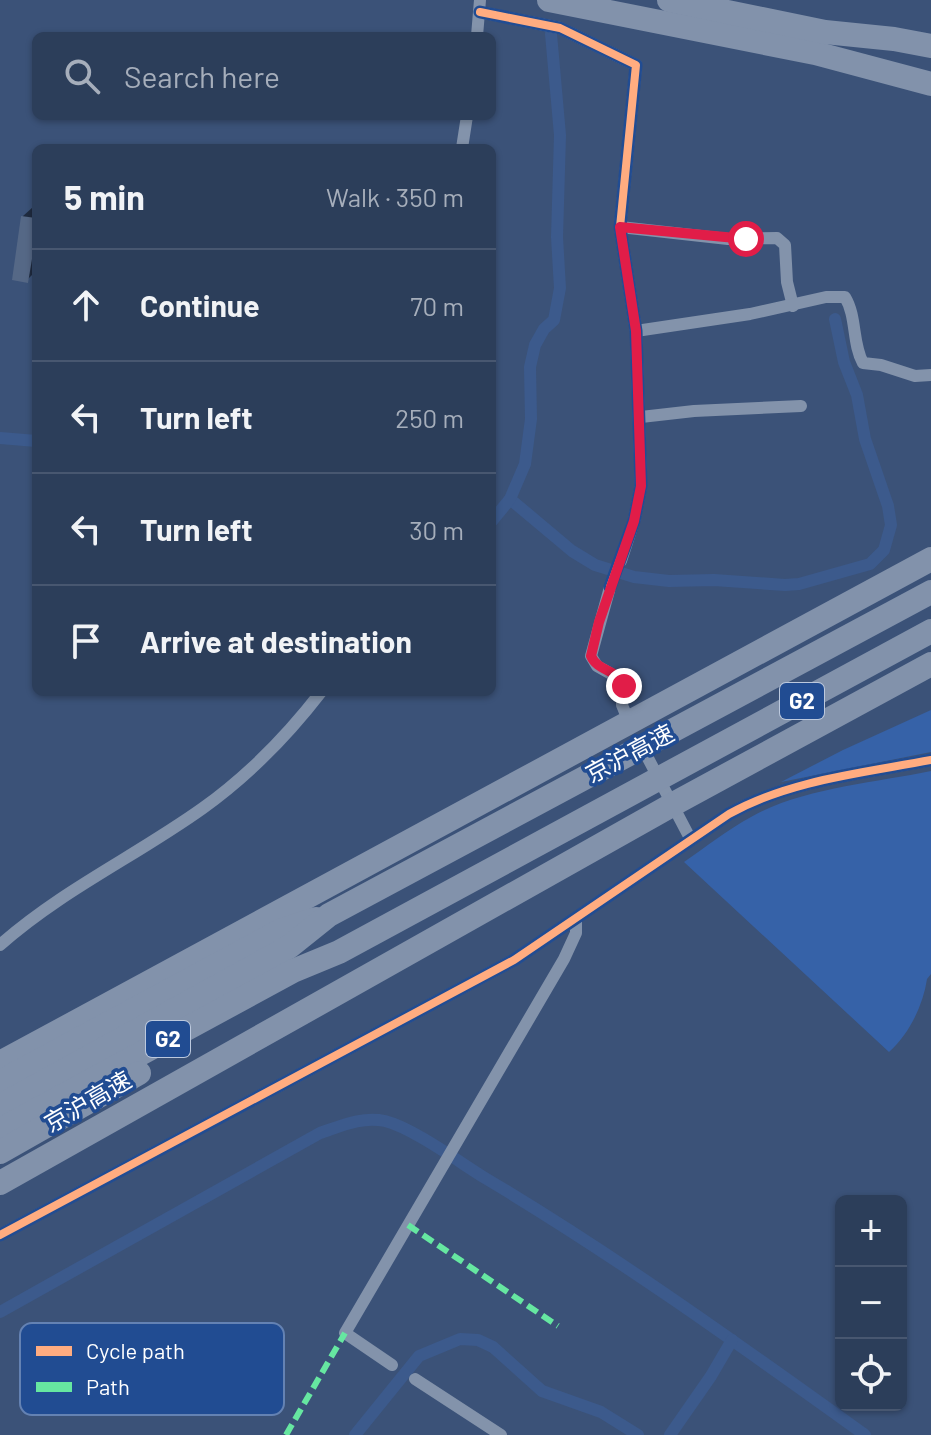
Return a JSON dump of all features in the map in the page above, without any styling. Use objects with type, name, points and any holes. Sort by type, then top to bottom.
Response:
[{"type":"highway","points":[[549,0],[815,53],[931,84]]},
{"type":"highway","points":[[669,0],[825,32],[931,46]]},
{"type":"highway","points":[[0,1063],[931,559]]},
{"type":"highway","name":"京沪高速","points":[[0,1082],[280,931],[329,915],[931,592]]},
{"type":"highway","name":"京沪高速","points":[[0,1130],[293,971],[339,952],[931,631]]},
{"type":"highway","points":[[0,1183],[679,801],[920,676],[931,664]]},
{"type":"highway","name":"京沪高速","points":[[0,1106],[289,947],[329,915]]},
{"type":"highway","name":"京沪高速","points":[[0,1152],[300,985],[339,952]]},
{"type":"street","points":[[477,32],[480,6],[560,28],[636,65],[620,227],[636,331],[641,417],[639,501],[621,561]]},
{"type":"street","points":[[463,144],[466,120]]},
{"type":"street","points":[[620,227],[728,239],[782,240],[793,306]]},
{"type":"street","points":[[636,331],[793,306],[826,297],[845,297],[863,363],[895,368],[915,376],[931,375]]},
{"type":"street","points":[[641,417],[801,406]]},
{"type":"street","points":[[610,587],[591,656],[593,661],[622,680],[624,713],[691,840]]},
{"type":"street","points":[[0,945],[27,921],[69,892],[160,836],[239,781],[269,753],[318,696]]},
{"type":"street","points":[[0,1235],[514,960],[729,814],[778,791],[931,760]]},
{"type":"street","points":[[392,1365],[345,1333],[564,959],[576,933],[576,918]]},
{"type":"street","points":[[415,1379],[501,1435]]},
{"type":"shaded area","points":[[931,710],[931,752],[781,782],[843,750]]},
{"type":"shaded area","points":[[931,771],[931,974],[914,1019],[889,1052],[684,862],[734,827],[771,807],[815,793]]},
{"type":"building","points":[[21,216],[32,217],[32,259],[28,283],[12,280]]},
{"type":"waterway","points":[[496,516],[510,499],[525,464],[531,419],[530,367],[535,345],[544,329],[554,320],[560,288],[557,237],[560,135],[551,34]]},
{"type":"waterway","points":[[510,499],[572,551],[595,565],[634,577],[785,585],[870,564],[884,550],[891,525],[888,506],[865,439],[857,395],[844,362],[835,319]]},
{"type":"waterway","points":[[0,438],[32,441]]},
{"type":"waterway","points":[[0,1312],[320,1133],[360,1121],[385,1121],[422,1138],[630,1270],[865,1435]]},
{"type":"waterway","points":[[355,1435],[419,1356],[460,1339],[478,1340],[493,1347],[542,1391],[601,1412],[638,1435]]},
{"type":"waterway","points":[[670,1435],[732,1340]]},
{"type":"marked path","points":[[408,1225],[558,1326]]},
{"type":"marked path","points":[[286,1435],[345,1333]]},
{"type":"cycle path","points":[[480,12],[560,28],[636,65],[620,227],[636,331],[641,486],[634,521],[610,587]]},
{"type":"cycle path","points":[[0,1235],[514,960],[729,814],[752,802],[802,785],[931,760]]},
{"type":"route","points":[[624,686],[618,676],[597,666],[591,656],[610,587],[634,521],[641,486],[636,331],[620,227],[746,239]]}]
